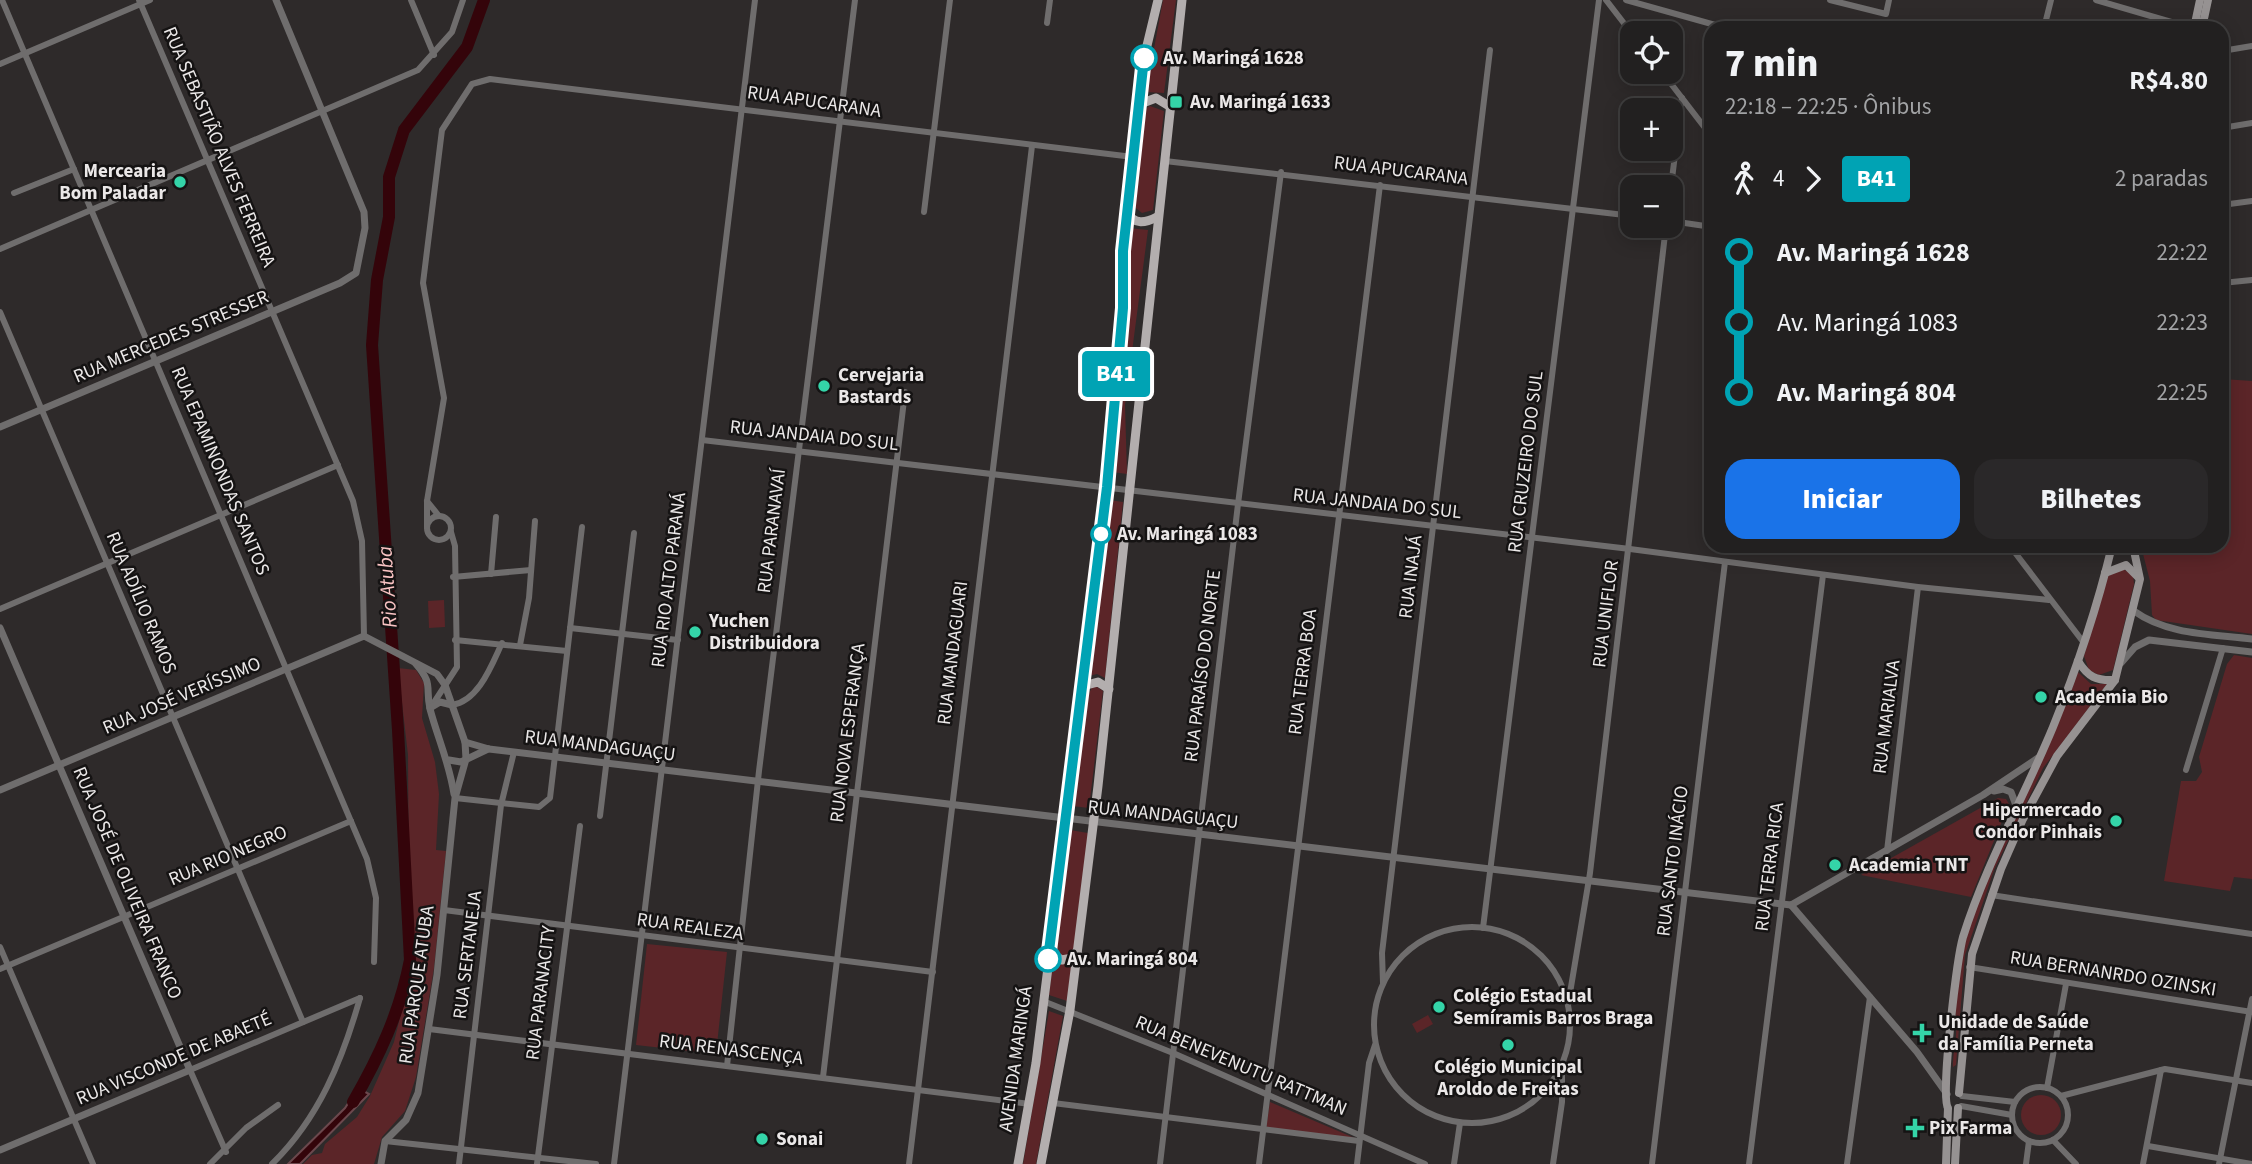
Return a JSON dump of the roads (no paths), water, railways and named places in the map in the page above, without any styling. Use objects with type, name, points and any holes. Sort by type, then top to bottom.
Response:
[{"type":"main road","name":"AVENIDA MARINGÁ","points":[[1018,1164],[1030,1104],[1107,487],[1123,308],[1123,251],[1144,58],[1158,0]]},
{"type":"main road","points":[[1041,1164],[1070,1010],[1093,824],[1182,0]]},
{"type":"main road","points":[[2195,21],[2200,0]]},
{"type":"main road","points":[[2204,21],[2208,0]]},
{"type":"main road","points":[[1140,104],[1157,98],[1169,106]]},
{"type":"main road","points":[[1127,213],[1141,223],[1157,217]]},
{"type":"main road","points":[[1946,1164],[1947,1067],[1956,972],[1963,937],[1991,864],[2078,661],[2110,553]]},
{"type":"main road","points":[[1955,1164],[1969,967],[1991,895],[2023,819],[2049,769],[2115,680],[2140,581],[2134,553]]},
{"type":"main road","points":[[2105,573],[2126,565],[2137,574],[2140,581]]},
{"type":"main road","points":[[2078,661],[2085,671],[2097,680],[2115,680]]},
{"type":"main road","points":[[1083,686],[1098,682],[1109,689]]},
{"type":"main road","points":[[1050,945],[1053,955],[1062,961],[1072,958],[1077,949]]},
{"type":"main road","points":[[1947,1067],[1962,1070]]},
{"type":"main road","points":[[1947,1094],[1960,1095]]},
{"type":"main road","points":[[1948,1108],[1959,1107]]},
{"type":"street","name":"RUA EPAMINONDAS SANTOS","points":[[2,0],[351,821],[374,884],[374,962]]},
{"type":"street","points":[[0,64],[150,0]]},
{"type":"street","points":[[276,0],[324,111]]},
{"type":"street","points":[[411,0],[434,54]]},
{"type":"street","points":[[0,249],[418,70],[456,25],[463,0]]},
{"type":"street","name":"RUA RIO ALTO PARANÁ","points":[[614,1164],[755,0]]},
{"type":"street","name":"RUA PARANAVAÍ","points":[[727,1066],[758,781],[855,0]]},
{"type":"street","points":[[924,212],[950,0]]},
{"type":"street","points":[[1047,23],[1050,0]]},
{"type":"street","name":"RUA CRUZEIRO DO SUL","points":[[1483,928],[1599,0]]},
{"type":"street","points":[[1606,0],[1622,21]]},
{"type":"street","points":[[1626,0],[1704,22]]},
{"type":"street","points":[[1830,0],[1886,14],[1889,0]]},
{"type":"street","points":[[2045,21],[2051,0]]},
{"type":"street","points":[[2096,0],[2169,21]]},
{"type":"street","name":"RUA SEBASTIÃO ALVES FERREIRA","points":[[140,2],[357,515],[362,541],[364,636]]},
{"type":"street","points":[[2229,50],[2252,46]]},
{"type":"street","name":"RUA INAJÁ","points":[[1383,983],[1382,953],[1490,50]]},
{"type":"street","name":"RUA APUCARANA","points":[[427,501],[444,398],[422,283],[442,130],[472,84],[490,79],[1133,157]]},
{"type":"street","points":[[1671,84],[1682,98]]},
{"type":"street","points":[[1683,99],[1703,126]]},
{"type":"street","name":"RUA MERCEDES STRESSER","points":[[0,427],[354,275],[359,263],[366,218],[355,182],[324,111]]},
{"type":"street","points":[[2229,127],[2252,123]]},
{"type":"street","name":"RUA MANDAGUARI","points":[[909,1164],[990,473],[1032,146]]},
{"type":"street","name":"RUA APUCARANA","points":[[1165,161],[1281,172],[1620,214]]},
{"type":"street","points":[[13,193],[74,169]]},
{"type":"street","name":"RUA PARAÍSO DO NORTE","points":[[1160,1164],[1238,504],[1281,172]]},
{"type":"street","name":"RUA TERRA BOA","points":[[1259,1164],[1380,185]]},
{"type":"street","points":[[2229,204],[2252,201]]},
{"type":"street","points":[[1683,223],[1704,226]]},
{"type":"street","name":"RUA UNIFLOR","points":[[1568,1005],[1589,881],[1665,238]]},
{"type":"street","points":[[2229,282],[2252,280]]},
{"type":"street","name":"RUA ADÍLIO RAMOS","points":[[0,312],[303,1022]]},
{"type":"street","name":"RUA NOVA ESPERANÇA","points":[[823,1077],[905,392]]},
{"type":"street","name":"RUA JANDAIA DO SUL","points":[[702,440],[1532,537],[1917,587],[2049,600]]},
{"type":"street","points":[[0,609],[338,465]]},
{"type":"street","points":[[427,501],[439,516],[450,521],[454,558],[457,667],[430,708]]},
{"type":"street","points":[[427,501],[427,527],[432,538],[444,540]]},
{"type":"street","points":[[427,527],[431,519],[439,516]]},
{"type":"street","points":[[491,574],[496,517]]},
{"type":"street","points":[[520,645],[535,521]]},
{"type":"street","points":[[455,798],[539,807],[550,798],[582,527]]},
{"type":"street","points":[[444,540],[451,532]]},
{"type":"street","points":[[600,816],[634,533]]},
{"type":"street","points":[[444,540],[454,558]]},
{"type":"street","points":[[2015,553],[2084,643]]},
{"type":"street","name":"RUA SANTO INÁCIO","points":[[1652,1164],[1725,562]]},
{"type":"street","points":[[453,577],[531,570]]},
{"type":"street","name":"RUA TERRA RICA","points":[[1749,1164],[1823,575]]},
{"type":"street","name":"RUA MARIALVA","points":[[1887,851],[1917,587]]},
{"type":"street","points":[[2134,611],[2145,620],[2167,628],[2252,639]]},
{"type":"street","name":"RUA JOSÉ DE OLIVEIRA FRANCO","points":[[0,628],[226,1152]]},
{"type":"street","points":[[570,628],[678,640]]},
{"type":"street","points":[[2166,641],[2167,628]]},
{"type":"street","points":[[364,636],[437,674],[445,685],[465,741],[466,759],[455,798]]},
{"type":"street","name":"RUA JOSÉ VERÍSSIMO","points":[[1,790],[364,636]]},
{"type":"street","points":[[455,640],[567,651]]},
{"type":"street","points":[[2121,663],[2142,642],[2166,641],[2252,652]]},
{"type":"street","points":[[430,708],[440,702],[459,704],[481,684],[502,643]]},
{"type":"street","points":[[2186,770],[2223,649]]},
{"type":"street","points":[[413,660],[428,681],[430,708],[449,760],[455,798]]},
{"type":"street","points":[[437,674],[457,667]]},
{"type":"street","name":"RUA MANDAGUAÇU","points":[[465,741],[489,749],[952,804],[1093,824],[1791,905]]},
{"type":"street","name":"RUA MANDAGUAÇU","points":[[466,759],[489,749]]},
{"type":"street","name":"RUA SERTANEJA","points":[[459,1164],[502,805],[514,751]]},
{"type":"street","points":[[1947,1094],[1930,1069],[1791,905],[1983,795],[2038,758]]},
{"type":"street","points":[[449,760],[456,763],[466,759]]},
{"type":"street","points":[[1983,795],[2008,790],[2014,795],[2017,808]]},
{"type":"street","name":"RUA PARQUE ATUBA","points":[[385,1141],[406,1120],[418,1093],[444,910],[455,798]]},
{"type":"street","name":"RUA RIO NEGRO","points":[[0,969],[351,821]]},
{"type":"street","name":"RUA PARANACITY","points":[[537,1161],[565,926],[580,826]]},
{"type":"street","points":[[1991,895],[2252,934]]},
{"type":"street","name":"RUA REALEZA","points":[[444,910],[933,972]]},
{"type":"street","points":[[1553,1164],[1562,1102],[1562,1065],[1570,1026],[1568,1005],[1560,982],[1547,962],[1529,945],[1507,934],[1483,928],[1457,929],[1432,936],[1403,955],[1383,983],[1374,1019],[1375,1044],[1386,1073],[1405,1097],[1430,1114],[1460,1122],[1485,1122],[1509,1116],[1531,1104],[1549,1087],[1562,1065]]},
{"type":"street","points":[[0,947],[93,1164]]},
{"type":"street","name":"RUA BERNANRDO OZINSKI","points":[[1969,967],[2251,1012]]},
{"type":"street","points":[[2047,1088],[2066,984]]},
{"type":"street","points":[[1847,1164],[1870,997]]},
{"type":"street","name":"RUA VISCONDE DE ABAETÉ","points":[[0,1150],[360,998],[343,1048],[314,1115],[297,1139],[272,1164]]},
{"type":"street","points":[[2219,1161],[2252,999]]},
{"type":"street","name":"RUA BENEVENUTU RATTMAN","points":[[1043,1001],[1173,1053],[1425,1164]]},
{"type":"street","name":"RUA RENASCENÇA","points":[[429,1029],[1030,1104]]},
{"type":"street","points":[[1357,1164],[1368,1063],[1375,1044]]},
{"type":"street","points":[[2061,1096],[2172,1069],[2252,1083]]},
{"type":"street","points":[[2143,1164],[2161,1070]]},
{"type":"street","points":[[2047,1088],[2061,1096],[2067,1107],[2068,1120],[2063,1131],[2053,1140],[2040,1143],[2029,1141],[2017,1130],[2012,1115],[2015,1102],[2029,1090],[2047,1088]]},
{"type":"street","points":[[1960,1095],[2015,1102]]},
{"type":"street","points":[[1053,1103],[1263,1129],[1360,1137]]},
{"type":"street","points":[[210,1164],[226,1152],[246,1128],[278,1105]]},
{"type":"street","points":[[1959,1107],[2012,1115]]},
{"type":"street","points":[[1454,1164],[1460,1122]]},
{"type":"street","points":[[2053,1140],[2076,1164]]},
{"type":"street","points":[[381,1164],[385,1141],[537,1161],[596,1164]]},
{"type":"street","points":[[2026,1164],[2029,1141]]},
{"type":"street","points":[[2148,1146],[2219,1161],[2252,1164]]},
{"type":"waterway","name":"Rio Atuba","points":[[353,1102],[388,1034],[401,998],[410,960],[398,730],[372,345],[377,280],[389,217],[389,177],[404,130],[467,47],[484,0]]},
{"type":"place","name":"Av. Maringá 1628","points":[[1144,58]]},
{"type":"place","name":"Av. Maringá 1633","points":[[1176,102]]},
{"type":"place","name":"Mercearia Bom Paladar","points":[[180,182]]},
{"type":"place","name":"Cervejaria Bastards","points":[[824,386]]},
{"type":"place","name":"Av. Maringá 1083","points":[[1101,534]]},
{"type":"place","name":"Yuchen Distribuidora","points":[[695,632]]},
{"type":"place","name":"Academia Bio","points":[[2041,697]]},
{"type":"place","name":"Hipermercado Condor Pinhais","points":[[2116,821]]},
{"type":"place","name":"Academia TNT","points":[[1835,865]]},
{"type":"place","name":"Av. Maringá 804","points":[[1048,959]]},
{"type":"place","name":"Colégio Estadual Semíramis Barros Braga","points":[[1439,1007]]},
{"type":"place","name":"Unidade de Saúde da Família Perneta","points":[[1922,1033]]},
{"type":"place","name":"Colégio Municipal Aroldo de Freitas","points":[[1508,1045]]},
{"type":"place","name":"Pix Farma","points":[[1915,1128]]},
{"type":"place","name":"Sonai","points":[[762,1139]]}]
